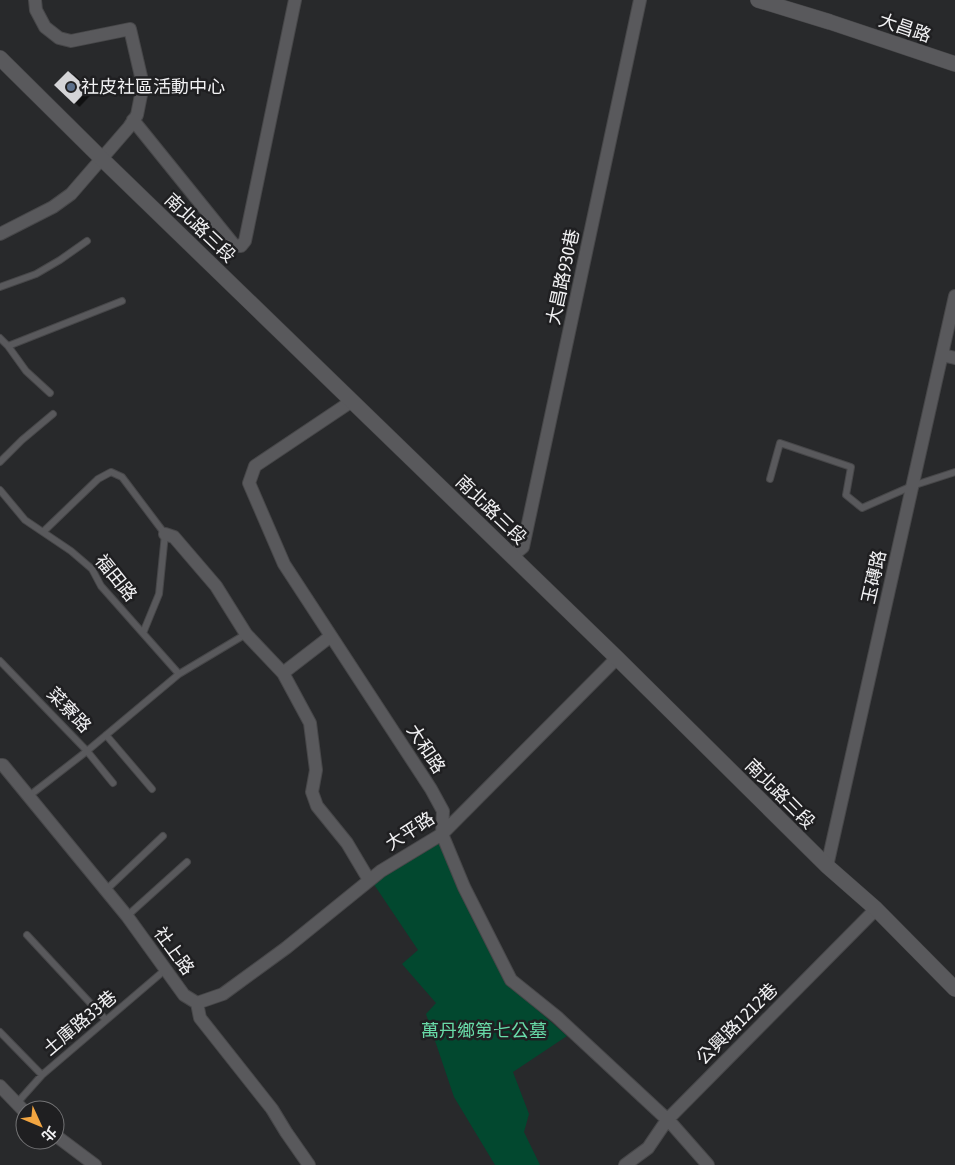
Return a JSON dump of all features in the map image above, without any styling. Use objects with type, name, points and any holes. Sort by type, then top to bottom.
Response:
[{"type":"street","points":[[0,234],[53,207],[71,194],[129,127],[137,115],[143,85],[130,29],[71,41],[59,38],[46,27],[36,10],[35,0]]},
{"type":"street","points":[[133,120],[234,245],[241,246],[245,242],[295,0]]},
{"type":"street","name":"大昌路930巷","points":[[512,556],[523,547],[640,0]]},
{"type":"street","name":"大昌路","points":[[758,0],[955,64]]},
{"type":"street","name":"南北路三段","points":[[0,58],[617,658],[827,866],[876,909],[955,989]]},
{"type":"street","name":"玉磚路","points":[[827,866],[955,296]]},
{"type":"street","points":[[942,355],[955,358]]},
{"type":"street","name":"大和路","points":[[352,401],[255,466],[249,483],[284,564],[431,789],[443,811],[442,834],[464,887],[511,980],[557,1017],[667,1120],[708,1165]]},
{"type":"street","points":[[165,534],[174,537],[216,586],[246,634],[283,673],[310,723],[316,770],[312,792],[317,806],[347,843],[369,880]]},
{"type":"street","points":[[283,673],[331,636]]},
{"type":"street","name":"大平路","points":[[197,1003],[223,994],[286,948],[381,871],[442,834],[617,658]]},
{"type":"street","name":"社上路","points":[[0,765],[4,765],[127,916],[184,995],[197,1003],[200,1018],[272,1109],[309,1165]]},
{"type":"street","name":"公興路1212巷","points":[[625,1165],[648,1148],[667,1120],[876,909]]},
{"type":"street","points":[[0,1086],[15,1101]]},
{"type":"street","points":[[65,1142],[95,1165]]},
{"type":"lane","points":[[0,287],[36,274],[87,241]]},
{"type":"lane","points":[[8,346],[122,301]]},
{"type":"lane","points":[[0,338],[26,371],[50,393]]},
{"type":"lane","points":[[0,462],[22,440],[53,414]]},
{"type":"lane","points":[[770,479],[780,443],[852,467],[846,495],[862,508],[912,486],[955,472]]},
{"type":"lane","points":[[43,532],[98,479],[111,472],[122,477],[165,534],[159,594],[143,633]]},
{"type":"lane","name":"福田路","points":[[0,490],[25,520],[71,551],[92,569],[101,586],[179,674]]},
{"type":"lane","points":[[30,796],[179,674],[246,634]]},
{"type":"lane","name":"菜寮路","points":[[0,661],[87,751],[113,783]]},
{"type":"lane","points":[[106,735],[152,789]]},
{"type":"lane","points":[[106,890],[163,836]]},
{"type":"lane","points":[[127,916],[187,862]]},
{"type":"lane","points":[[27,934],[106,1020]]},
{"type":"lane","name":"土庫路33巷","points":[[26,1100],[42,1075],[166,969]]},
{"type":"lane","points":[[0,1032],[42,1075]]},
{"type":"green space","name":"萬丹鄉第七公墓","points":[[440,842],[473,920],[507,983],[567,1036],[513,1072],[529,1114],[524,1132],[540,1165],[495,1165],[454,1097],[426,1014],[436,1003],[402,964],[418,950],[373,883]]},
{"type":"building","name":"社皮社區活動中心","points":[[68,71],[88,89],[74,104],[54,85]]},
{"type":"place","name":"社皮社區活動中心","points":[[71,87]]}]
